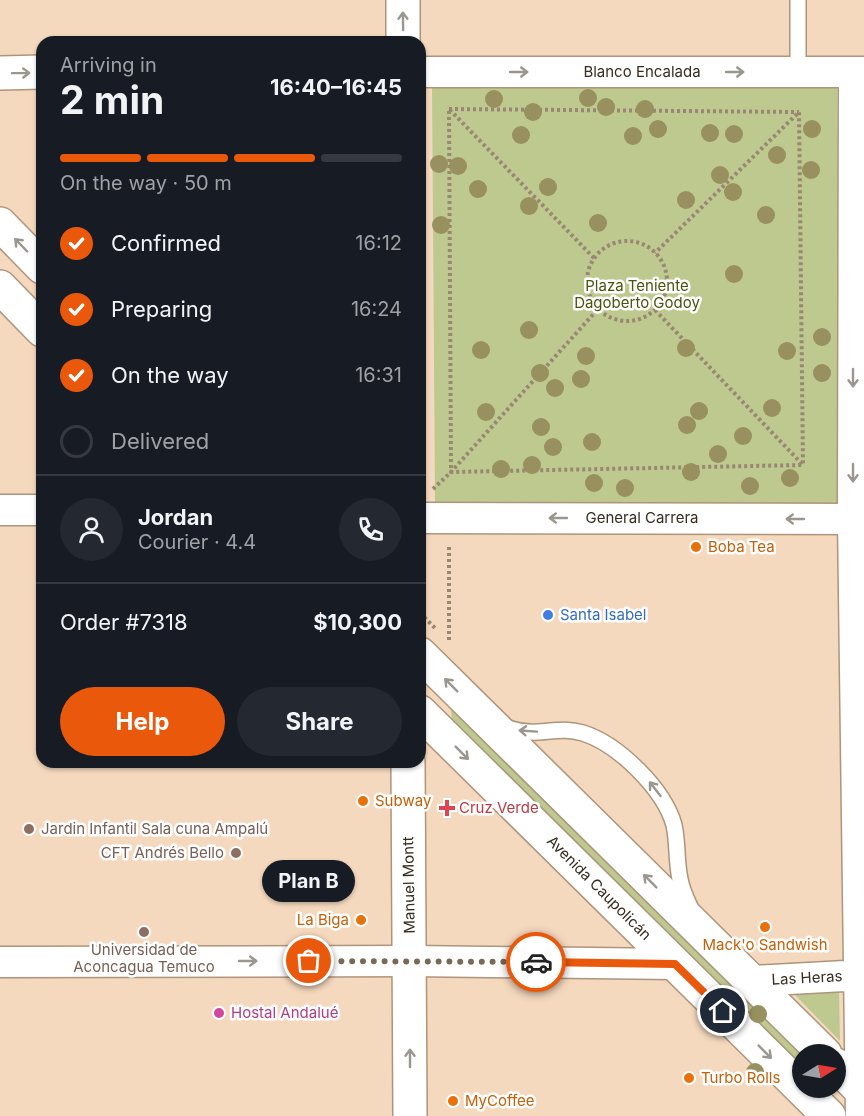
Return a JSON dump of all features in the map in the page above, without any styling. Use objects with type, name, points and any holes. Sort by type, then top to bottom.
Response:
[{"type":"main road","points":[[403,0],[404,36]]},
{"type":"main road","points":[[0,73],[36,72]]},
{"type":"main road","points":[[0,224],[36,261]]},
{"type":"main road","points":[[0,287],[36,324]]},
{"type":"main road","points":[[426,660],[815,1044]]},
{"type":"main road","name":"Avenida Caupolicán","points":[[426,718],[829,1116]]},
{"type":"main road","name":"Manuel Montt","points":[[408,768],[410,1116]]},
{"type":"main road","points":[[846,1078],[862,1099]]},
{"type":"street","name":"Blanco Encalada","points":[[426,72],[859,72]]},
{"type":"street","points":[[859,72],[862,1099]]},
{"type":"street","points":[[0,510],[36,510]]},
{"type":"street","name":"General Carrera","points":[[426,518],[859,519]]},
{"type":"street","points":[[0,962],[410,961],[675,964]]},
{"type":"street","name":"Las Heras","points":[[751,981],[862,975]]},
{"type":"lane","points":[[798,0],[798,72]]},
{"type":"lane","points":[[487,720],[520,731],[539,732],[558,729],[583,733],[611,746],[646,778],[662,798],[673,822],[680,879],[695,918],[708,938]]},
{"type":"path","points":[[449,109],[800,112]]},
{"type":"path","points":[[449,109],[594,258]]},
{"type":"path","points":[[449,109],[451,472]]},
{"type":"path","points":[[656,253],[800,112]]},
{"type":"path","points":[[800,112],[803,465]]},
{"type":"path","points":[[627,241],[642,244],[656,253],[664,266],[667,282],[664,297],[655,310],[642,318],[626,321],[611,318],[598,309],[587,289],[587,273],[594,258],[605,247],[627,241]]},
{"type":"path","points":[[451,472],[598,309]]},
{"type":"path","points":[[655,310],[803,465]]},
{"type":"path","points":[[451,472],[803,465]]},
{"type":"path","points":[[426,520],[430,527],[449,527],[448,643],[426,619]]},
{"type":"green space","name":"Plaza Teniente Dagoberto Godoy","points":[[432,84],[837,87],[842,506],[435,502]]},
{"type":"green space","points":[[451,705],[792,1044],[792,1062],[452,723]]},
{"type":"green space","points":[[839,991],[840,1041],[793,993]]},
{"type":"way so far","points":[[309,961],[536,962]]},
{"type":"place","name":"Boba Tea","points":[[696,547]]},
{"type":"place","name":"Santa Isabel","points":[[548,615]]},
{"type":"place","name":"Subway","points":[[363,801]]},
{"type":"place","name":"Cruz Verde","points":[[447,808]]},
{"type":"place","name":"Jardin Infantil Sala cuna Ampalú","points":[[29,829]]},
{"type":"place","name":"CFT Andrés Bello","points":[[236,853]]},
{"type":"place","name":"La Biga","points":[[361,920]]},
{"type":"place","name":"Mack'o Sandwish","points":[[765,927]]},
{"type":"place","name":"Universidad de Aconcagua Temuco","points":[[144,932]]},
{"type":"place","name":"Plan B","points":[[309,961]]},
{"type":"place","name":"Hostal Andalué","points":[[219,1013]]},
{"type":"place","name":"Turbo Rolls","points":[[689,1078]]},
{"type":"place","name":"MyCoffee","points":[[453,1101]]},
{"type":"route","points":[[536,962],[675,964],[723,1011]]}]
